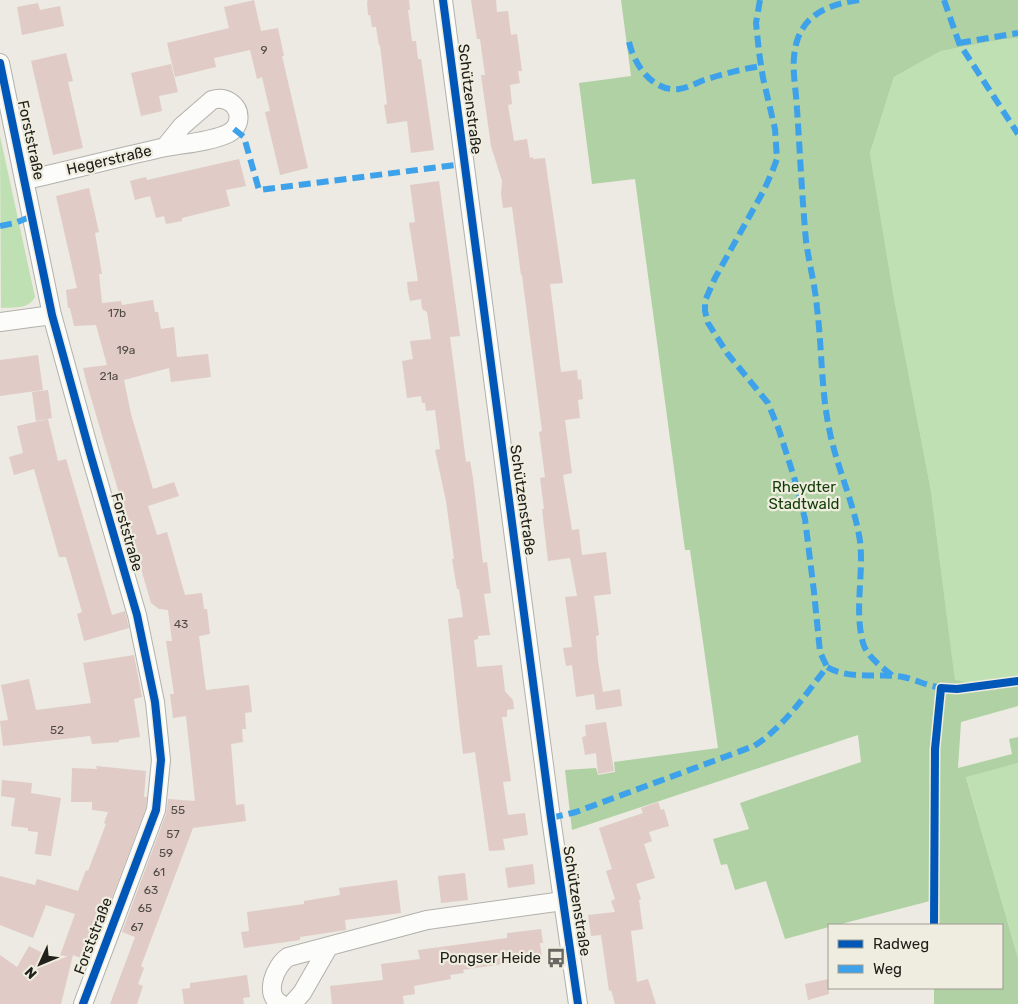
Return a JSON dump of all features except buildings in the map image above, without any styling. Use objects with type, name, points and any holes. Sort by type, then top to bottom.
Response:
[{"type":"street","name":"Schützenstraße","points":[[443,0],[551,818],[578,1004]]},
{"type":"street","name":"Forststraße","points":[[0,63],[52,315],[138,615],[155,702],[161,760],[156,810],[83,1004]]},
{"type":"street","name":"Hegerstraße","points":[[25,180],[164,148]]},
{"type":"street","points":[[0,322],[52,315]]},
{"type":"street","points":[[281,1004],[273,997],[272,988],[274,976],[281,963],[288,957],[441,917],[563,901]]},
{"type":"street","points":[[292,1004],[302,993],[329,946]]},
{"type":"green space","name":"Rheydter Stadtwald","points":[[621,0],[1018,0],[1018,38],[941,51],[894,77],[870,153],[894,298],[931,491],[955,680],[971,683],[1018,678],[1018,706],[961,722],[958,768],[1012,754],[1009,739],[1018,737],[1018,763],[966,777],[1018,958],[1018,1004],[934,1004],[934,989],[1003,989],[1003,924],[934,924],[934,900],[841,924],[828,924],[828,927],[785,939],[766,881],[735,890],[727,864],[721,865],[713,839],[749,829],[740,803],[861,762],[858,735],[572,830],[565,770],[596,768],[598,775],[615,772],[614,762],[718,748],[690,550],[685,550],[635,179],[592,184],[579,83],[631,76]]},
{"type":"green space","points":[[1018,38],[1018,678],[971,683],[955,681],[931,491],[894,298],[870,153],[894,77],[941,51]]},
{"type":"green space","points":[[0,136],[35,297],[28,304],[15,308],[1,308]]},
{"type":"green space","points":[[1018,763],[1018,958],[966,776]]},
{"type":"marked path","points":[[760,0],[756,23],[759,52],[775,129],[777,159],[764,190],[715,278],[705,301],[705,311],[708,323],[727,353],[768,403],[779,430],[805,519],[820,652],[827,667]]},
{"type":"marked path","points":[[859,0],[830,7],[813,16],[801,31],[797,41],[794,75],[806,241],[819,323],[826,413],[832,442],[854,512],[860,541],[860,630],[868,653],[893,676]]},
{"type":"marked path","points":[[944,0],[959,43],[1018,134]]},
{"type":"marked path","points":[[959,43],[1018,33]]},
{"type":"marked path","points":[[629,42],[635,59],[646,75],[661,86],[669,89],[689,87],[704,80],[761,66]]},
{"type":"marked path","points":[[234,129],[244,137],[259,190],[464,164]]},
{"type":"marked path","points":[[0,226],[15,223],[32,216]]},
{"type":"marked path","points":[[551,818],[576,812],[754,746],[785,720],[827,667],[854,675],[903,677],[944,688]]},
{"type":"cycle path","points":[[443,0],[551,818],[578,1004]]},
{"type":"cycle path","points":[[0,63],[52,315],[137,615],[155,702],[161,760],[156,810],[83,1004]]},
{"type":"cycle path","points":[[934,924],[935,749],[941,688],[957,689],[1018,681]]},
{"type":"place","name":"Pongser Heide","points":[[556,958]]}]
